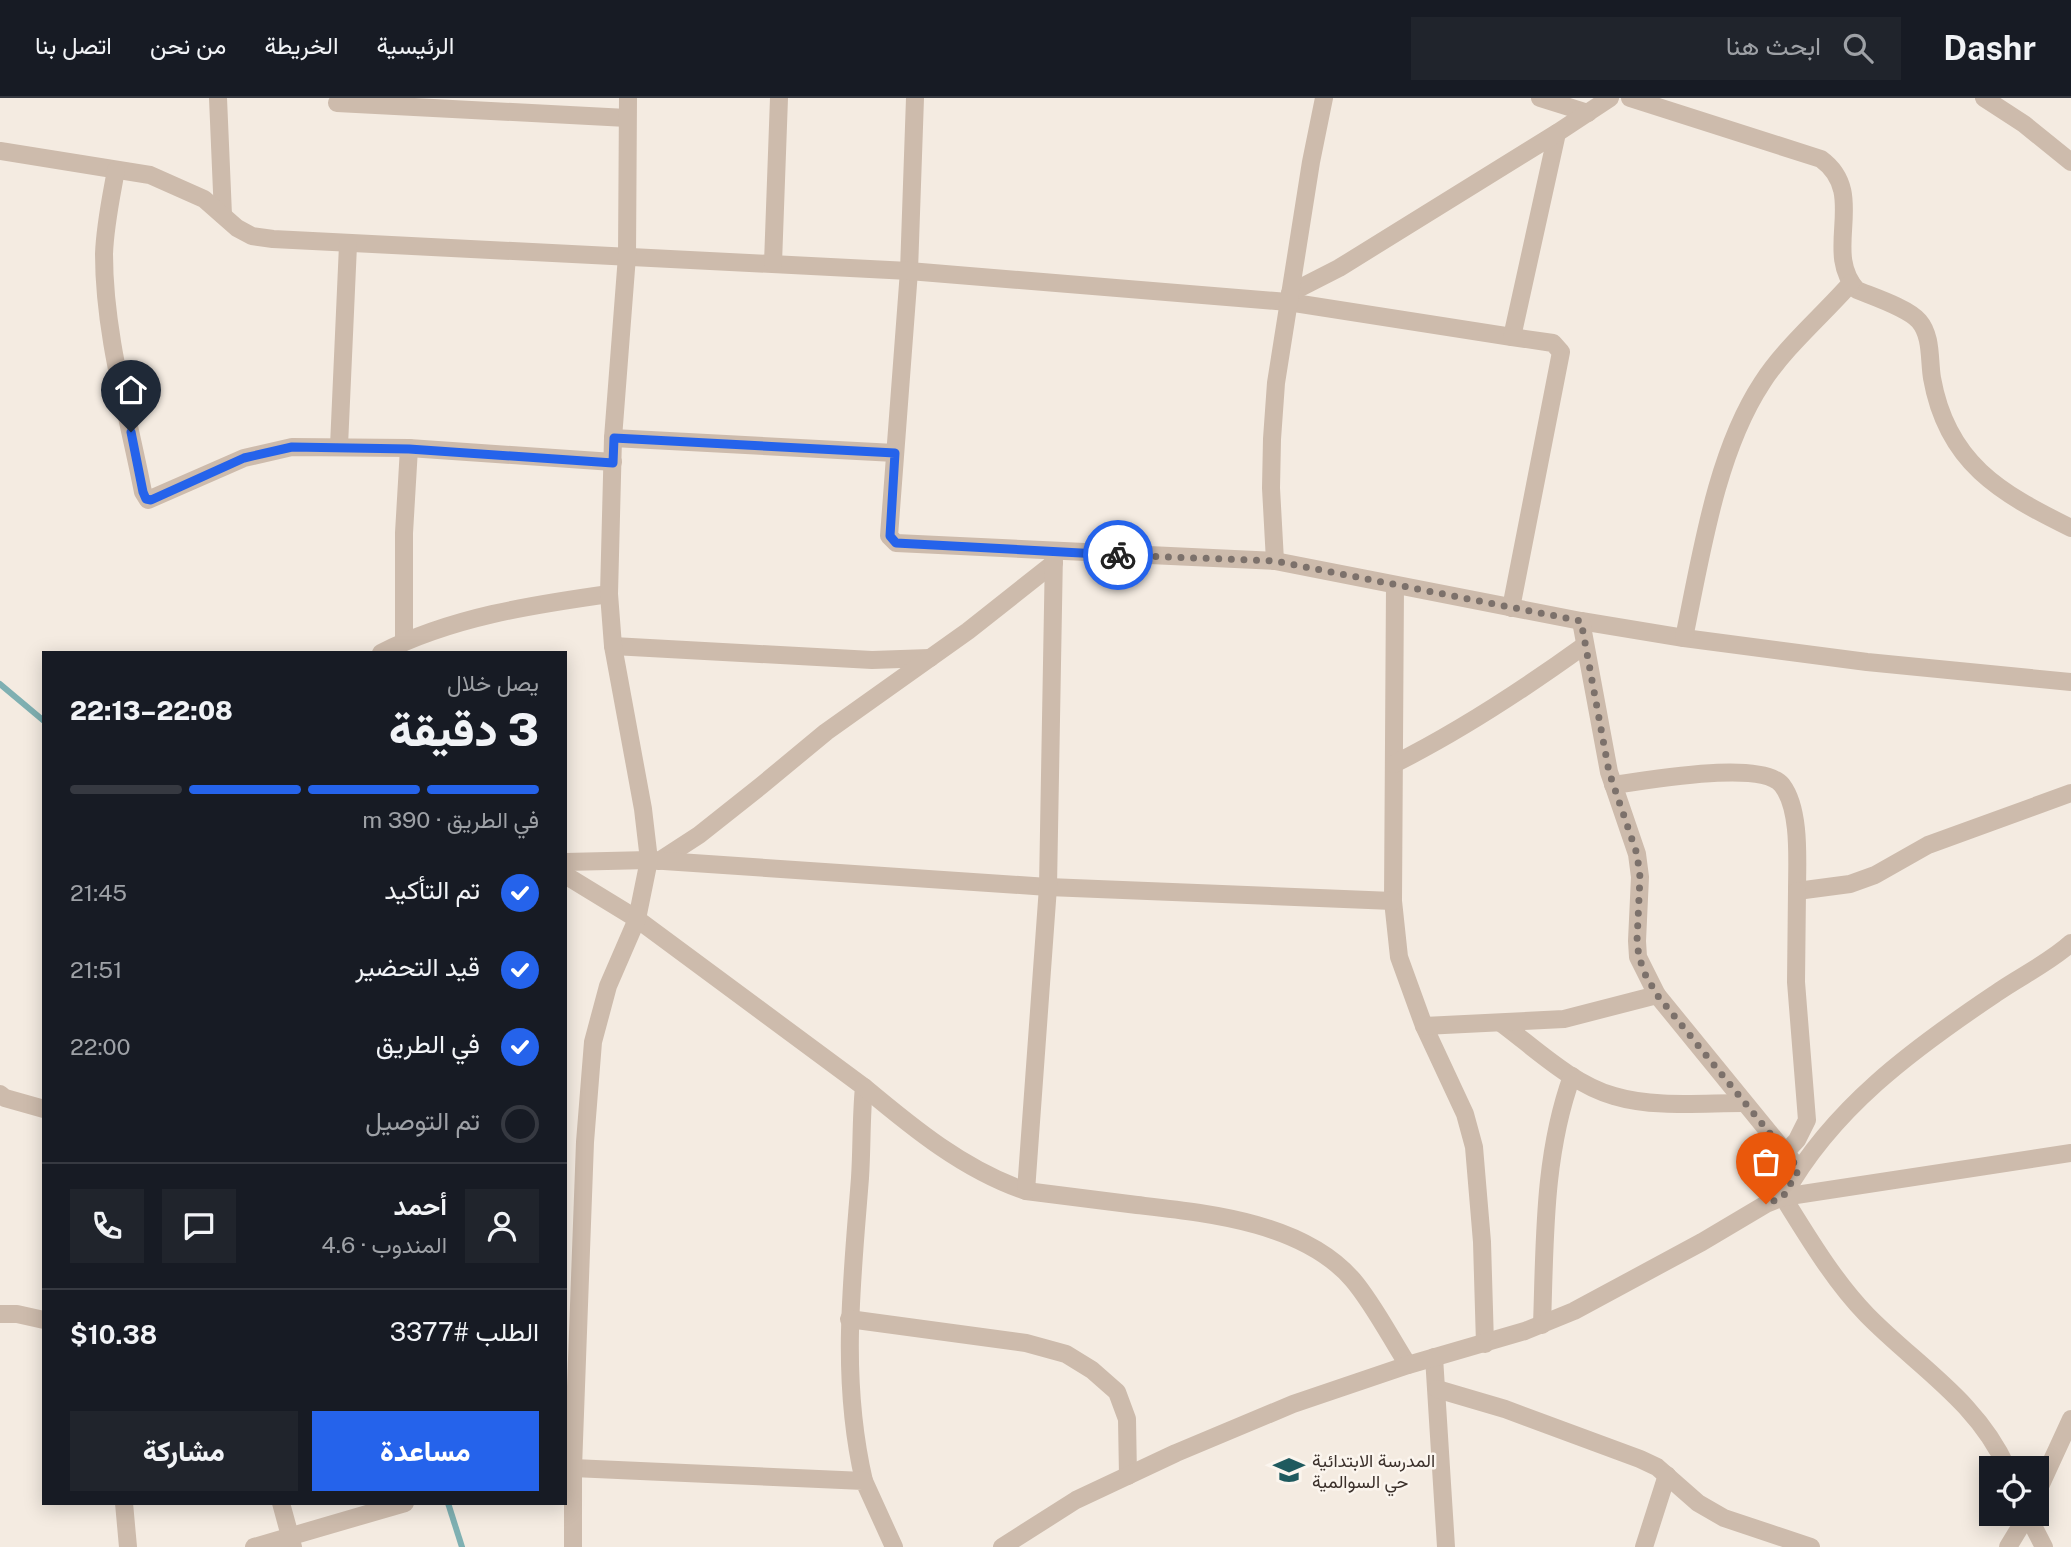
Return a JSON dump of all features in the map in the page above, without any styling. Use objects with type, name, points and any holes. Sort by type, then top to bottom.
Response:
[{"type":"street","points":[[218,98],[223,215]]},
{"type":"street","points":[[573,1547],[573,1468],[585,1142],[593,1042],[608,986],[637,919],[654,861],[613,646],[609,594],[614,438],[626,256],[628,98]]},
{"type":"street","points":[[772,263],[779,98]]},
{"type":"street","points":[[915,98],[909,271],[890,536],[893,542],[1054,557],[1275,561],[1511,608],[1684,638],[1867,662],[2071,682]]},
{"type":"street","points":[[1275,561],[1272,526],[1272,439],[1276,383],[1311,162],[1324,98]]},
{"type":"street","points":[[1539,98],[1588,113]]},
{"type":"street","points":[[1289,298],[1557,134],[1609,98]]},
{"type":"street","points":[[1630,98],[1821,159],[1833,168],[1844,193],[1843,257],[1845,271],[1851,283],[1857,290],[1914,316],[1922,324],[1938,403],[1947,426],[1964,453],[1986,479],[2020,502],[2071,528]]},
{"type":"street","points":[[1984,98],[2024,124],[2071,162]]},
{"type":"street","points":[[337,103],[435,103],[627,118]]},
{"type":"street","points":[[1512,337],[1557,134]]},
{"type":"street","points":[[0,151],[150,175],[182,187],[204,200],[237,228],[252,236],[273,240],[772,263],[1289,298],[1553,343],[1559,347],[1561,359],[1511,608]]},
{"type":"street","points":[[116,170],[107,216],[104,257],[106,282],[113,338],[146,499],[151,500],[244,458],[292,447],[409,449],[613,463]]},
{"type":"street","points":[[339,446],[348,245]]},
{"type":"street","points":[[1684,638],[1709,521],[1727,458],[1744,414],[1762,381],[1851,283]]},
{"type":"street","points":[[614,438],[895,453]]},
{"type":"street","points":[[404,642],[404,533],[409,449]]},
{"type":"street","points":[[654,861],[699,835],[826,732],[968,631],[1054,557]]},
{"type":"street","points":[[1026,1191],[1048,887],[1054,557]]},
{"type":"street","points":[[1395,585],[1393,901],[1399,957],[1424,1026],[1465,1114],[1474,1147],[1482,1242],[1485,1344]]},
{"type":"street","points":[[385,651],[425,632],[517,607],[609,594]]},
{"type":"street","points":[[1581,621],[1606,758],[1637,854],[1640,877],[1637,941],[1639,957],[1657,995],[1799,1169]]},
{"type":"street","points":[[1394,764],[1436,743],[1509,699],[1585,645]]},
{"type":"street","points":[[613,646],[872,660],[930,658]]},
{"type":"street","points":[[1613,785],[1744,772],[1775,778],[1784,788],[1796,835],[1796,982],[1807,1120],[1804,1130],[1785,1153]]},
{"type":"street","points":[[1797,891],[1850,884],[1875,875],[1928,845],[2071,793]]},
{"type":"street","points":[[567,862],[654,861],[1048,887],[1393,901]]},
{"type":"street","points":[[567,876],[637,919],[966,1164],[1004,1184],[1026,1191],[1199,1212],[1242,1220],[1284,1234],[1325,1257],[1352,1279],[1408,1365]]},
{"type":"street","points":[[1783,1197],[1799,1169],[1834,1123],[1900,1063],[1951,1023],[2071,943]]},
{"type":"street","points":[[1424,1026],[1564,1019],[1657,995]]},
{"type":"street","points":[[1501,1023],[1572,1076],[1614,1096],[1744,1103]]},
{"type":"street","points":[[1542,1325],[1549,1173],[1560,1112],[1572,1076]]},
{"type":"street","points":[[864,1087],[849,1319],[849,1381],[855,1444],[863,1481],[894,1547]]},
{"type":"street","points":[[0,1094],[5,1098],[42,1108]]},
{"type":"street","points":[[1009,1545],[1076,1500],[1293,1404],[1408,1365],[1485,1344],[1574,1311],[1783,1197],[2071,1153]]},
{"type":"street","points":[[1783,1197],[1865,1314],[1969,1409],[1991,1437],[2001,1456]]},
{"type":"street","points":[[0,1314],[17,1314],[42,1320]]},
{"type":"street","points":[[849,1319],[1026,1343],[1066,1354],[1092,1370],[1117,1392],[1127,1419],[1128,1476]]},
{"type":"street","points":[[1434,1357],[1446,1547]]},
{"type":"street","points":[[1437,1389],[1505,1409],[1625,1453],[1657,1467],[1698,1503],[1724,1518],[1811,1547]]},
{"type":"street","points":[[2049,1467],[2071,1419]]},
{"type":"street","points":[[573,1468],[863,1481]]},
{"type":"street","points":[[1644,1547],[1667,1475]]},
{"type":"street","points":[[124,1505],[128,1547]]},
{"type":"street","points":[[282,1505],[291,1542]]},
{"type":"street","points":[[254,1547],[291,1542],[399,1505]]},
{"type":"street","points":[[2008,1547],[2020,1526]]},
{"type":"street","points":[[2033,1526],[2044,1547]]},
{"type":"waterway","points":[[0,684],[42,719]]},
{"type":"waterway","points":[[449,1505],[462,1547]]},
{"type":"way so far","points":[[1118,555],[1275,561],[1581,621],[1609,772],[1637,854],[1640,877],[1637,941],[1639,957],[1657,995],[1799,1169],[1783,1197],[1766,1204]]},
{"type":"place","name":"المدرسة الابتدائية حي السوالمية","points":[[1289,1470]]},
{"type":"route","points":[[131,432],[143,492],[148,500],[244,458],[292,447],[339,446],[457,451],[613,463],[614,438],[895,453],[890,536],[896,543],[1118,555]]}]
